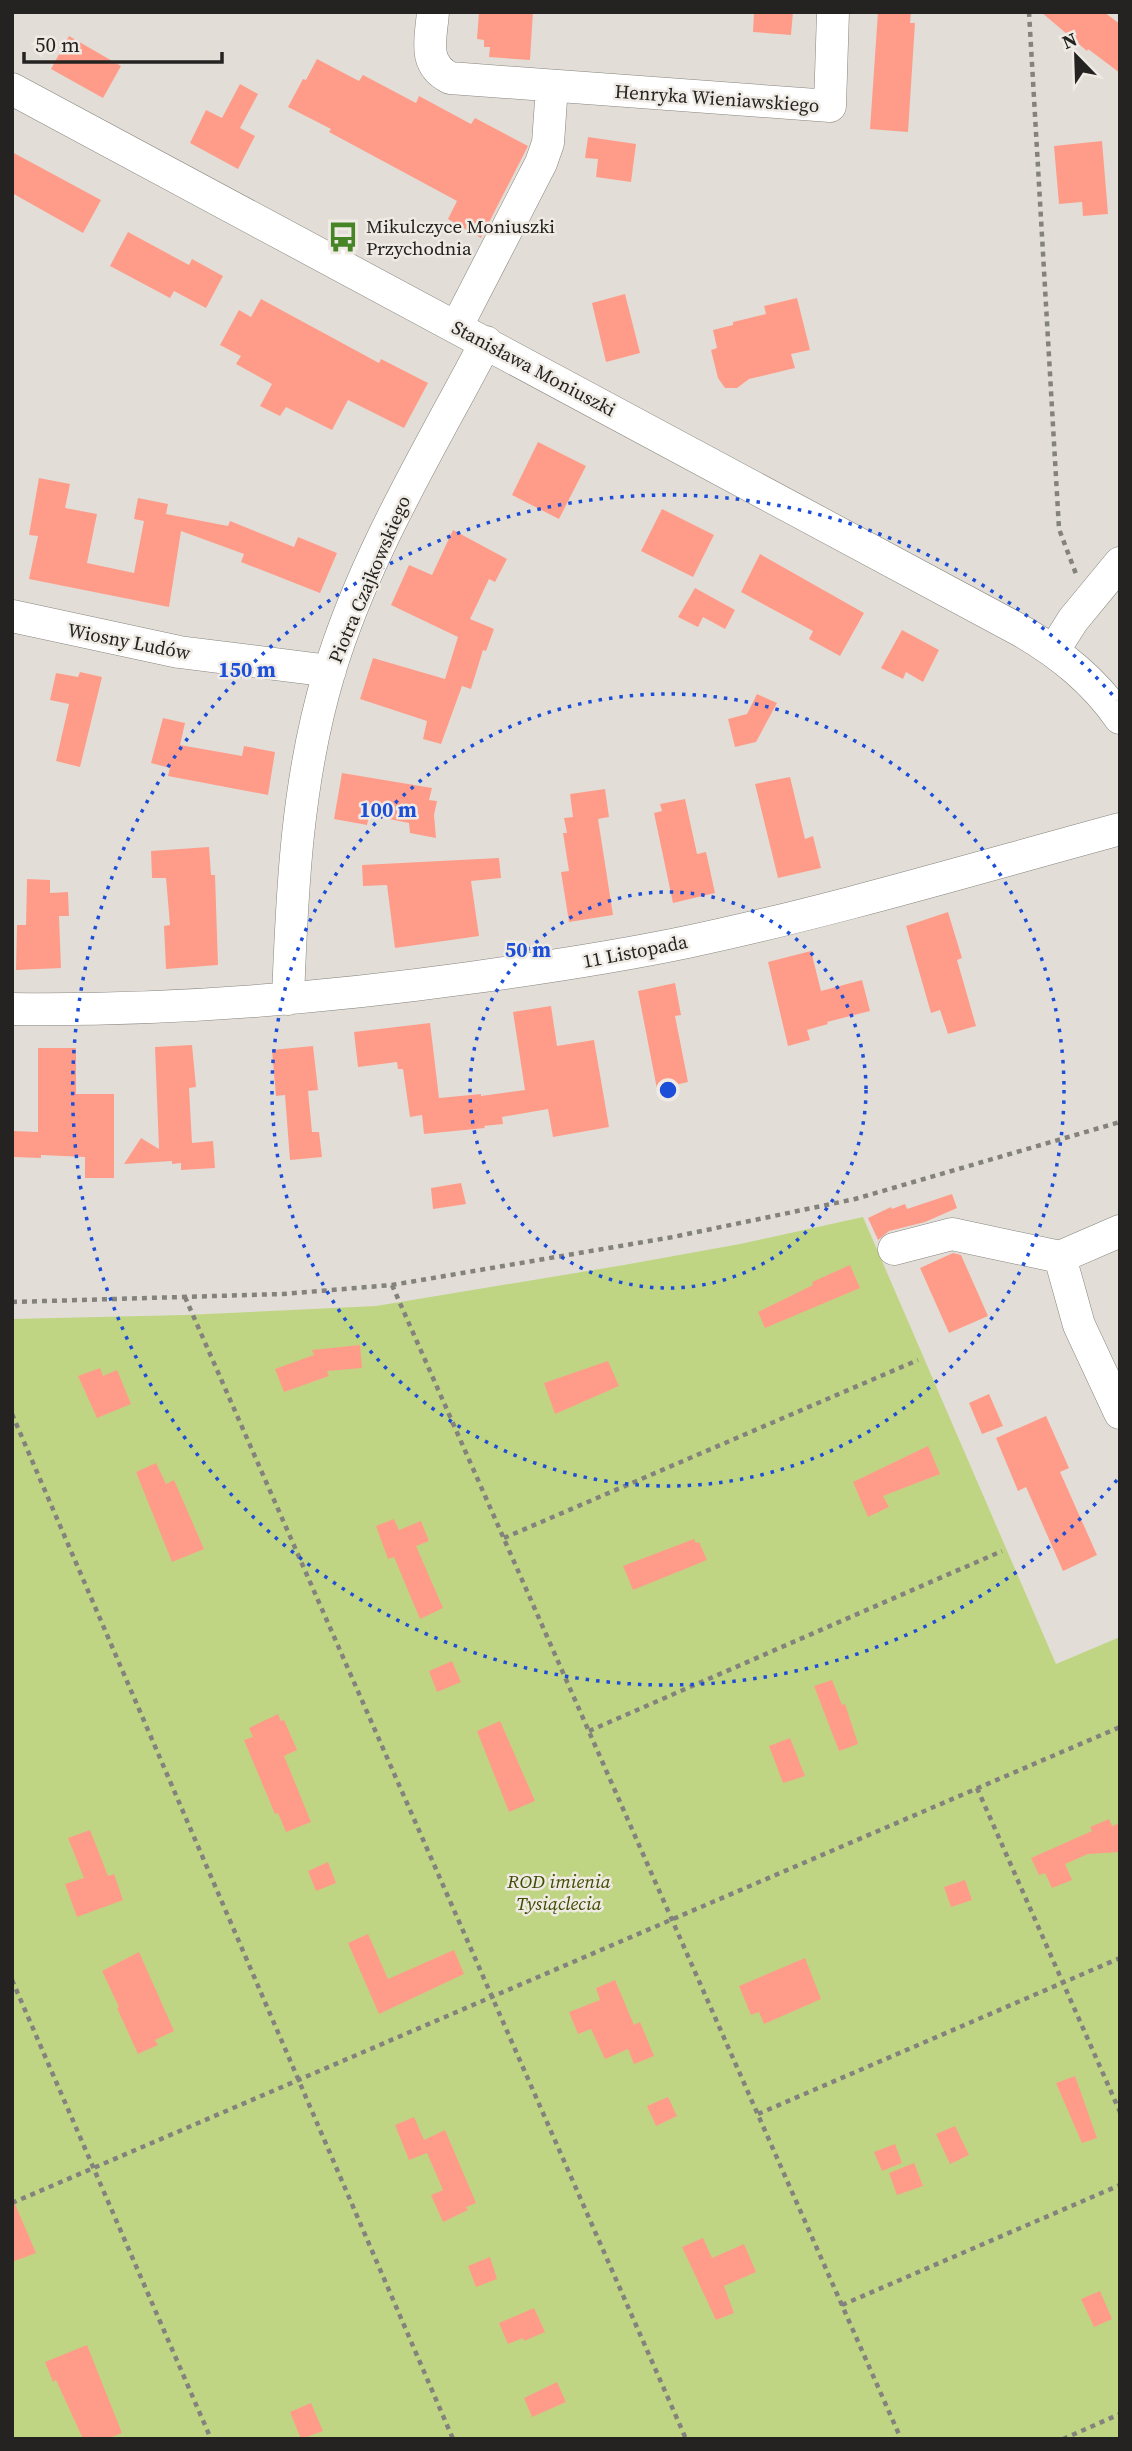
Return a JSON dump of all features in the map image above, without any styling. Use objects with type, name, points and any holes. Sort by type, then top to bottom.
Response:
[{"type":"street","name":"Henryka Wieniawskiego","points":[[433,12],[430,51],[433,64],[440,73],[450,78],[830,106],[832,12]]},
{"type":"street","points":[[457,326],[541,163],[548,143],[552,86]]},
{"type":"street","name":"Stanisława Moniuszki","points":[[12,89],[982,609],[1054,650],[1085,675],[1120,718]]},
{"type":"street","name":"Piotra Czajkowskiego","points":[[288,999],[292,884],[298,828],[308,762],[330,671],[376,555],[486,342]]},
{"type":"street","points":[[1054,650],[1073,621],[1120,563]]},
{"type":"street","name":"Wiosny Ludów","points":[[12,617],[179,652],[330,671]]},
{"type":"street","name":"11 Listopada","points":[[12,1009],[194,1006],[288,999],[543,968],[688,942],[864,899],[1120,828]]},
{"type":"street","points":[[894,1249],[952,1234],[1060,1257],[1120,1231]]},
{"type":"street","points":[[1060,1257],[1079,1325],[1120,1413]]},
{"type":"path","points":[[1029,12],[1059,529],[1066,553],[1082,586]]},
{"type":"path","points":[[12,1302],[283,1294],[392,1285],[673,1237],[855,1199],[1120,1122]]},
{"type":"path","points":[[392,1285],[901,2439]]},
{"type":"path","points":[[185,1297],[685,2439]]},
{"type":"path","points":[[504,1538],[918,1360]]},
{"type":"path","points":[[12,1414],[453,2439]]},
{"type":"path","points":[[589,1731],[1002,1551]]},
{"type":"path","points":[[12,2203],[1120,1727]]},
{"type":"path","points":[[977,1788],[1120,2112]]},
{"type":"path","points":[[758,2114],[1120,1958]]},
{"type":"path","points":[[12,1980],[211,2439]]},
{"type":"path","points":[[842,2305],[1120,2185]]},
{"type":"path","points":[[1063,2439],[1120,2414]]},
{"type":"green space","name":"ROD imienia Tysiąclecia","points":[[863,1217],[1056,1664],[1120,1637],[1120,2439],[12,2439],[12,1319],[185,1315],[376,1306],[740,1244]]},
{"type":"building","points":[[479,12],[533,12],[530,60],[489,57],[490,47],[484,47],[484,40],[477,39]]},
{"type":"building","points":[[754,12],[793,12],[791,35],[753,32]]},
{"type":"building","points":[[878,12],[911,12],[910,23],[915,23],[908,132],[870,129]]},
{"type":"building","points":[[1041,12],[1104,12],[1120,24],[1120,73],[1088,49],[1087,51]]},
{"type":"building","points":[[69,36],[121,66],[103,98],[51,69]]},
{"type":"building","points":[[317,59],[359,81],[363,75],[416,103],[419,96],[471,124],[475,118],[528,146],[481,238],[448,219],[457,201],[288,107]]},
{"type":"building","points":[[240,84],[258,94],[240,128],[255,136],[238,169],[190,143],[206,110],[222,118]]},
{"type":"building","points":[[588,137],[636,144],[631,182],[596,177],[598,159],[585,158]]},
{"type":"building","points":[[1102,141],[1108,214],[1083,216],[1082,202],[1059,204],[1054,146]]},
{"type":"building","points":[[12,152],[101,200],[83,233],[12,193]]},
{"type":"building","points":[[128,232],[189,265],[192,259],[223,276],[206,308],[174,291],[170,298],[110,266]]},
{"type":"building","points":[[625,294],[640,353],[606,362],[592,303]]},
{"type":"building","points":[[797,298],[810,350],[791,354],[795,368],[749,379],[737,388],[725,388],[718,378],[711,350],[717,348],[713,330],[766,314],[764,306]]},
{"type":"building","points":[[261,299],[379,363],[381,359],[428,383],[404,428],[348,400],[332,430],[286,407],[280,416],[260,406],[272,384],[236,364],[241,356],[220,345],[239,310],[251,317]]},
{"type":"building","points":[[538,442],[586,466],[559,519],[512,495]]},
{"type":"building","points":[[39,478],[70,484],[65,508],[97,514],[87,563],[134,573],[144,521],[134,519],[138,498],[168,504],[166,514],[228,526],[230,521],[294,547],[298,537],[337,553],[320,593],[241,562],[244,554],[181,531],[169,607],[29,579],[38,536],[29,535]]},
{"type":"building","points":[[662,509],[714,535],[693,577],[641,551]]},
{"type":"building","points":[[453,530],[507,559],[495,582],[489,579],[470,619],[494,629],[486,651],[483,650],[471,689],[462,686],[441,744],[423,739],[427,721],[360,699],[373,658],[445,679],[458,637],[391,605],[409,565],[432,575]]},
{"type":"building","points":[[760,554],[864,613],[840,656],[809,639],[813,631],[741,592]]},
{"type":"building","points":[[695,588],[735,610],[725,629],[703,617],[698,627],[678,617]]},
{"type":"building","points":[[902,630],[939,650],[923,682],[906,672],[903,679],[881,668]]},
{"type":"building","points":[[80,672],[102,677],[80,767],[56,761],[69,704],[50,700],[56,673],[78,677]]},
{"type":"building","points":[[757,694],[777,703],[756,742],[735,747],[728,719],[747,714]]},
{"type":"building","points":[[163,718],[185,723],[180,745],[242,756],[244,746],[275,752],[268,795],[168,776],[170,768],[151,763]]},
{"type":"building","points":[[342,773],[432,788],[429,800],[437,801],[434,815],[436,838],[410,833],[409,823],[389,819],[369,816],[367,825],[334,819]]},
{"type":"building","points":[[790,777],[805,839],[813,836],[821,868],[778,878],[755,784]]},
{"type":"building","points":[[605,789],[609,817],[598,819],[613,915],[569,922],[561,872],[569,871],[563,833],[567,833],[564,818],[573,817],[570,794]]},
{"type":"building","points":[[685,799],[697,854],[706,852],[715,893],[673,903],[654,813],[662,811],[660,804]]},
{"type":"building","points":[[209,847],[211,875],[215,875],[218,965],[166,969],[164,926],[170,925],[166,878],[152,878],[151,851]]},
{"type":"building","points":[[499,858],[501,878],[471,881],[479,936],[395,948],[387,885],[363,886],[362,865]]},
{"type":"building","points":[[27,879],[50,880],[50,893],[68,892],[69,916],[59,916],[61,968],[16,970],[17,925],[26,925]]},
{"type":"building","points":[[948,912],[962,958],[957,960],[976,1026],[948,1034],[940,1010],[931,1013],[906,926]]},
{"type":"building","points":[[811,951],[821,991],[862,980],[870,1011],[807,1030],[810,1040],[788,1046],[768,962]]},
{"type":"building","points":[[675,983],[681,1015],[675,1016],[688,1082],[657,1089],[638,991]]},
{"type":"building","points":[[551,1006],[557,1046],[594,1040],[609,1127],[553,1137],[548,1109],[502,1117],[503,1124],[484,1126],[485,1128],[424,1134],[422,1115],[410,1117],[403,1069],[398,1069],[397,1062],[358,1067],[354,1032],[430,1023],[439,1098],[525,1090],[513,1012]]},
{"type":"building","points":[[192,1045],[196,1087],[189,1088],[192,1143],[213,1141],[215,1168],[181,1170],[181,1163],[172,1164],[172,1161],[124,1164],[141,1138],[159,1149],[155,1047]]},
{"type":"building","points":[[313,1046],[318,1090],[308,1091],[312,1132],[319,1132],[322,1157],[290,1160],[285,1095],[276,1096],[272,1050]]},
{"type":"building","points":[[38,1048],[76,1048],[76,1094],[114,1094],[114,1178],[85,1178],[85,1157],[13,1157],[13,1131],[38,1132]]},
{"type":"building","points":[[461,1183],[466,1204],[433,1209],[431,1188]]},
{"type":"building","points":[[952,1194],[957,1208],[925,1222],[889,1231],[878,1240],[868,1218],[891,1207],[892,1209],[905,1204],[907,1209]]},
{"type":"building","points":[[953,1253],[961,1255],[988,1316],[949,1333],[920,1268]]},
{"type":"building","points":[[850,1265],[860,1288],[765,1328],[758,1312],[813,1285],[812,1282]]},
{"type":"building","points":[[360,1345],[362,1368],[327,1371],[329,1376],[284,1392],[275,1369],[314,1355],[312,1350]]},
{"type":"building","points":[[608,1361],[619,1386],[555,1414],[544,1383]]},
{"type":"building","points":[[100,1368],[103,1376],[117,1370],[131,1404],[97,1418],[78,1376]]},
{"type":"building","points":[[989,1394],[1003,1426],[982,1434],[969,1403]]},
{"type":"building","points":[[1046,1416],[1069,1468],[1060,1472],[1097,1555],[1063,1571],[1026,1487],[1018,1491],[996,1438]]},
{"type":"building","points":[[928,1446],[940,1474],[883,1496],[889,1507],[868,1517],[853,1482]]},
{"type":"building","points":[[156,1463],[166,1484],[174,1480],[204,1549],[172,1562],[136,1472]]},
{"type":"building","points":[[394,1519],[399,1530],[421,1521],[429,1541],[416,1546],[443,1608],[420,1619],[394,1557],[388,1559],[376,1526]]},
{"type":"building","points":[[694,1539],[696,1543],[699,1542],[707,1560],[633,1590],[623,1566]]},
{"type":"building","points":[[452,1661],[461,1682],[437,1692],[429,1671]]},
{"type":"building","points":[[832,1680],[842,1705],[845,1704],[858,1744],[839,1751],[814,1686]]},
{"type":"building","points":[[278,1714],[281,1721],[284,1720],[297,1750],[284,1756],[311,1822],[286,1832],[278,1813],[275,1814],[244,1740],[253,1737],[249,1728]]},
{"type":"building","points":[[500,1721],[535,1801],[509,1812],[477,1731]]},
{"type":"building","points":[[790,1738],[805,1776],[783,1783],[769,1746]]},
{"type":"building","points":[[1109,1819],[1112,1826],[1120,1823],[1120,1852],[1088,1854],[1065,1864],[1072,1880],[1052,1888],[1045,1873],[1039,1875],[1031,1858],[1092,1831],[1090,1827]]},
{"type":"building","points":[[90,1830],[108,1876],[114,1874],[123,1900],[77,1917],[65,1884],[84,1878],[68,1838]]},
{"type":"building","points":[[328,1862],[336,1883],[316,1891],[308,1871]]},
{"type":"building","points":[[965,1880],[972,1900],[951,1907],[944,1887]]},
{"type":"building","points":[[368,1934],[388,1979],[454,1950],[464,1974],[379,2014],[348,1943]]},
{"type":"building","points":[[139,1952],[174,2031],[155,2040],[158,2045],[138,2054],[102,1971]]},
{"type":"building","points":[[805,1958],[821,1999],[764,2024],[759,2012],[751,2015],[739,1986]]},
{"type":"building","points":[[615,1980],[634,2025],[640,2022],[654,2056],[634,2064],[628,2049],[605,2059],[591,2029],[578,2034],[569,2012],[600,2000],[596,1988]]},
{"type":"building","points":[[1075,2076],[1097,2138],[1082,2143],[1056,2083]]},
{"type":"building","points":[[668,2097],[677,2116],[656,2126],[647,2106]]},
{"type":"building","points":[[414,2117],[424,2140],[445,2130],[476,2203],[443,2222],[431,2195],[443,2190],[427,2153],[409,2160],[395,2125]]},
{"type":"building","points":[[955,2126],[969,2155],[950,2164],[936,2134]]},
{"type":"building","points":[[895,2144],[902,2163],[882,2171],[874,2152]]},
{"type":"building","points":[[914,2163],[923,2186],[897,2195],[889,2173]]},
{"type":"building","points":[[12,2197],[36,2253],[12,2262]]},
{"type":"building","points":[[703,2238],[712,2258],[744,2244],[756,2272],[724,2286],[734,2313],[716,2320],[682,2247]]},
{"type":"building","points":[[490,2257],[497,2279],[476,2287],[468,2266]]},
{"type":"building","points":[[1100,2291],[1112,2319],[1094,2327],[1081,2299]]},
{"type":"building","points":[[534,2308],[545,2332],[508,2344],[499,2323]]},
{"type":"building","points":[[87,2345],[122,2433],[107,2439],[83,2439],[45,2362]]},
{"type":"building","points":[[557,2382],[566,2402],[532,2417],[524,2398]]},
{"type":"building","points":[[311,2403],[323,2431],[301,2439],[290,2412]]},
{"type":"place","name":"Mikulczyce Moniuszki Przychodnia","points":[[343,237]]}]
